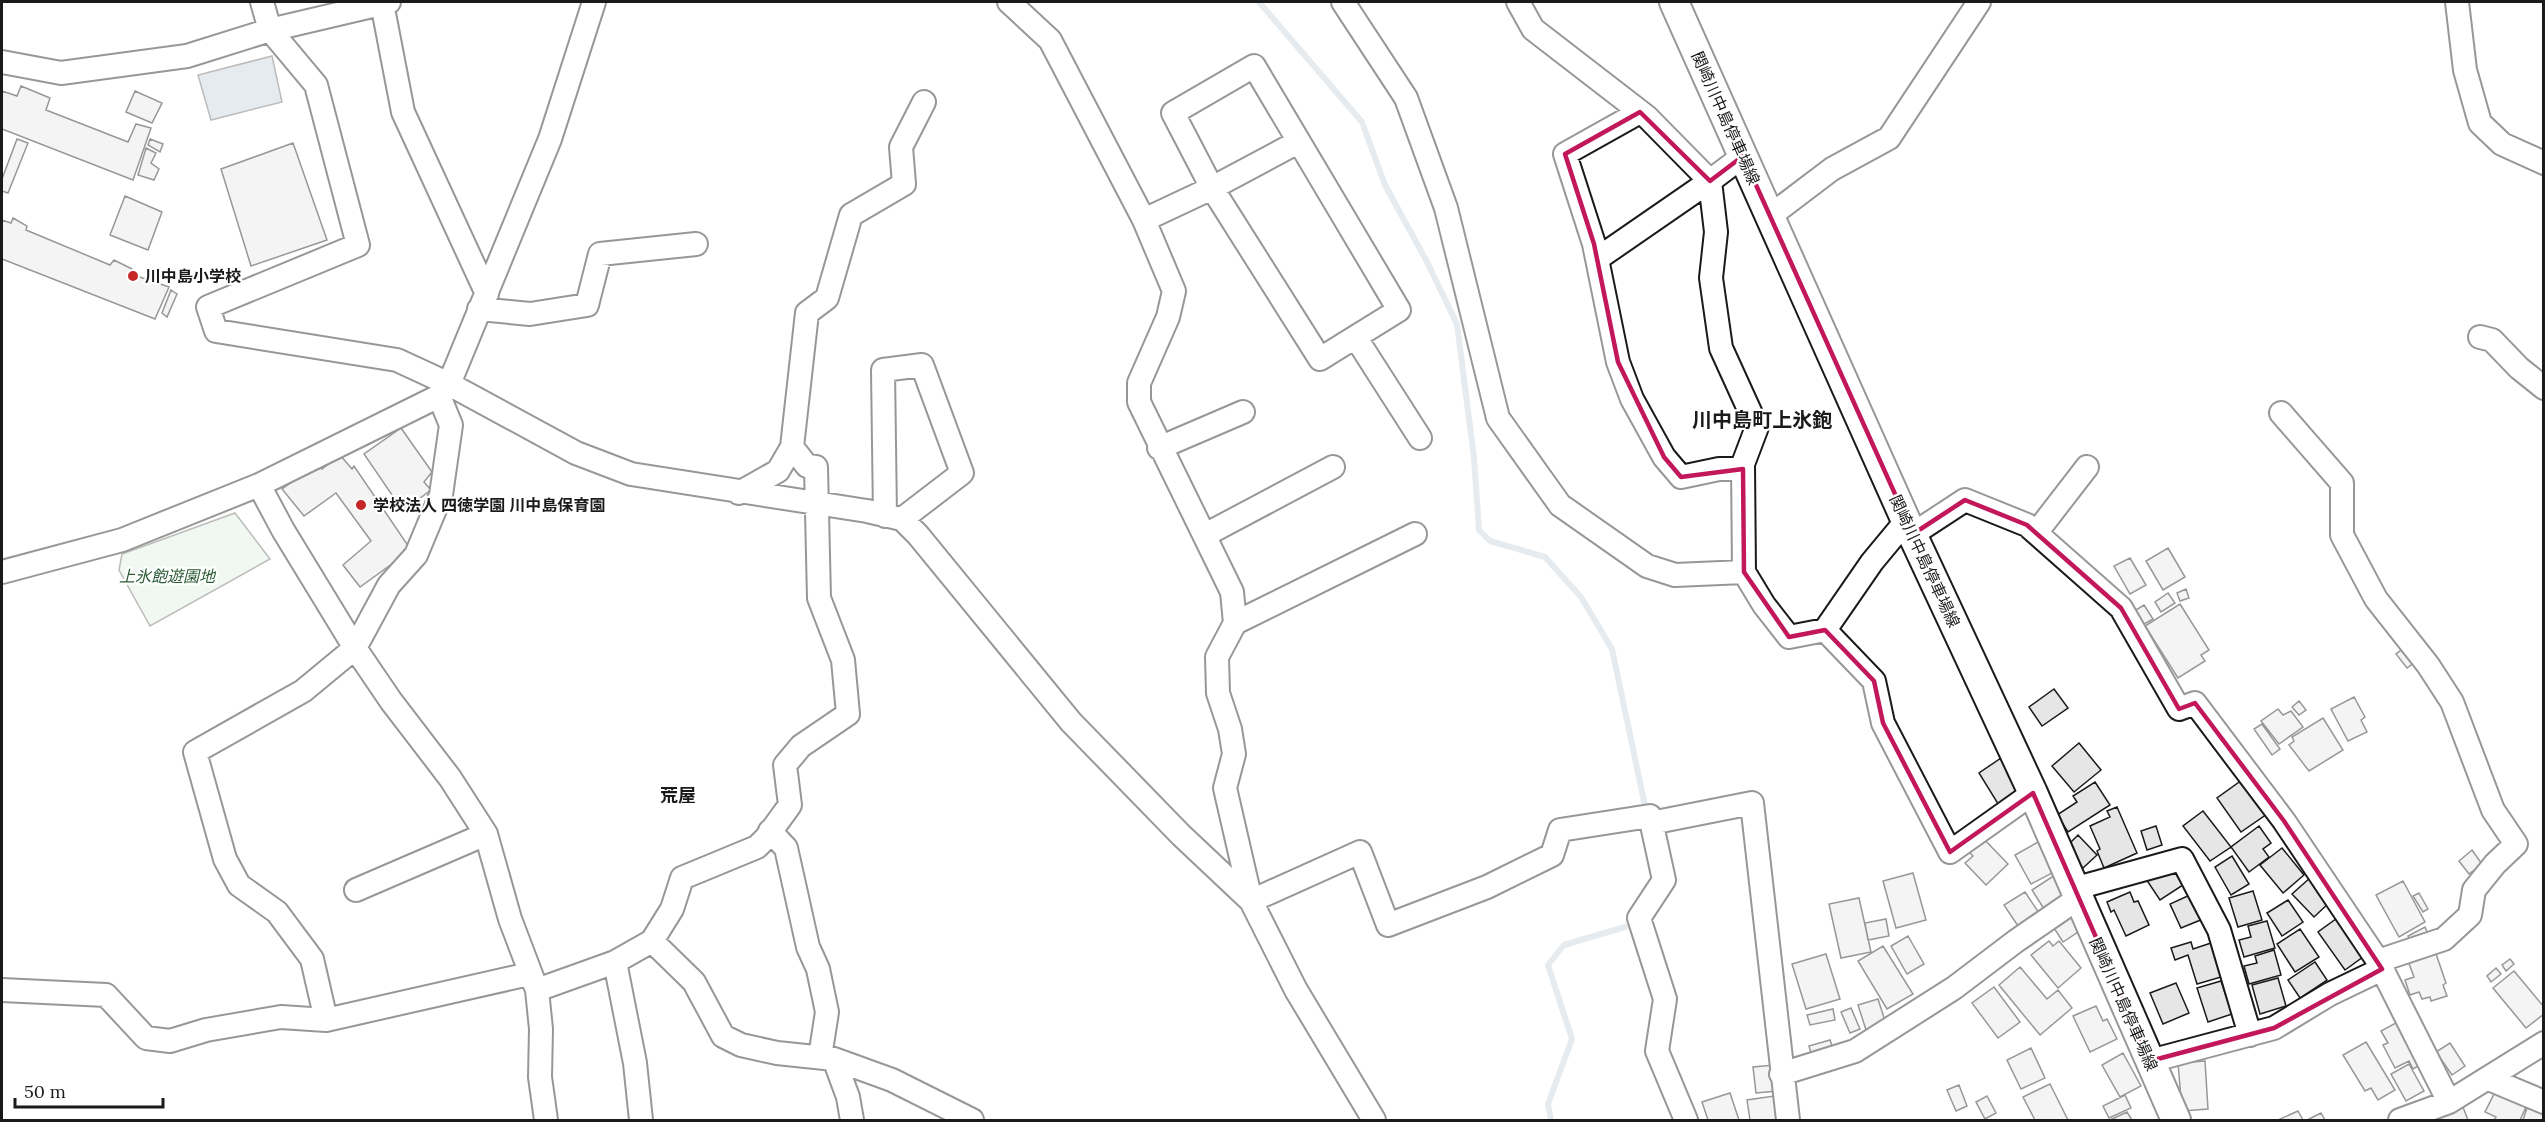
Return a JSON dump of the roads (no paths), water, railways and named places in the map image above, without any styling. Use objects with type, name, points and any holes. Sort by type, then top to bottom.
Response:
[{"type":"main road","name":"関崎川中島停車場線","points":[[1674,2],[2032,793],[2176,1120]]},
{"type":"street","points":[[262,2],[270,30],[316,85],[358,245],[208,307],[216,331],[398,360],[444,390],[576,453],[631,474],[740,493],[867,511],[893,518],[918,536],[1071,722],[1181,835],[1251,901]]},
{"type":"street","points":[[2,62],[61,73],[188,56],[270,30],[386,2],[403,112],[483,302]]},
{"type":"street","points":[[326,1020],[312,959],[277,912],[239,885],[225,859],[195,752],[303,691],[355,648],[389,585],[416,555],[441,495],[451,425],[444,390],[550,139],[594,2]]},
{"type":"street","points":[[1009,2],[1050,40],[1144,220],[1173,291],[1168,317],[1138,383],[1139,402],[1159,448],[1232,592],[1235,623],[1217,657],[1218,693],[1230,729],[1234,754],[1225,789],[1251,901],[1296,990],[1374,1120]]},
{"type":"street","points":[[1343,2],[1406,98],[1446,208],[1498,418],[1560,505],[1647,566],[1675,574],[1744,572]]},
{"type":"street","points":[[1518,2],[1533,29],[1640,112],[1710,182],[1716,232],[1711,278],[1721,348],[1757,427],[1743,469],[1744,572],[1764,605],[1789,637],[1826,630],[1872,562],[1910,527],[1965,500],[2027,525],[2121,608],[2179,709],[2195,703],[2284,821],[2380,965],[2449,1102]]},
{"type":"street","points":[[1770,216],[1832,169],[1889,138],[1979,2]]},
{"type":"street","points":[[2457,2],[2465,70],[2480,123],[2502,144],[2544,163]]},
{"type":"street","points":[[1254,66],[1399,310],[1320,359],[1212,188],[1173,113],[1254,66]]},
{"type":"street","points":[[740,493],[778,471],[792,447],[807,313],[827,298],[851,215],[904,184],[901,147],[924,102]]},
{"type":"street","points":[[1640,112],[1565,154],[1597,259],[1618,362],[1632,399],[1664,457],[1681,477],[1719,469],[1743,469]]},
{"type":"street","points":[[1144,220],[1212,188],[1298,142]]},
{"type":"street","points":[[1597,259],[1710,182],[1743,156]]},
{"type":"street","points":[[483,302],[530,314],[587,305],[600,254],[696,244]]},
{"type":"street","points":[[2480,337],[2492,340],[2518,368],[2544,388]]},
{"type":"street","points":[[1356,338],[1420,438]]},
{"type":"street","points":[[922,365],[962,472],[893,518],[883,370],[922,365]]},
{"type":"street","points":[[2,572],[122,540],[259,485],[444,390]]},
{"type":"street","points":[[1159,448],[1243,412]]},
{"type":"street","points":[[2150,1061],[2274,1028],[2380,965],[2444,939],[2470,915],[2474,890],[2495,864],[2516,844],[2493,810],[2452,702],[2428,665],[2376,599],[2342,535],[2342,483],[2281,414]]},
{"type":"street","points":[[2,990],[106,995],[146,1038],[170,1041],[206,1030],[281,1017],[326,1020],[533,982],[615,962],[652,941],[672,909],[682,878],[757,847],[789,805],[785,765],[801,746],[849,714],[843,660],[819,598],[816,467],[807,466],[792,447]]},
{"type":"street","points":[[1205,535],[1333,467]]},
{"type":"street","points":[[2036,533],[2087,468]]},
{"type":"street","points":[[259,485],[283,531],[355,648],[391,701],[450,778],[486,834],[510,919],[533,982],[541,1029],[540,1077],[546,1120]]},
{"type":"street","points":[[1235,623],[1415,534]]},
{"type":"street","points":[[1826,630],[1874,681],[1883,723],[1950,852],[2032,793]]},
{"type":"street","points":[[1651,823],[1752,802],[1788,1120]]},
{"type":"street","points":[[1251,901],[1360,852],[1388,925],[1487,887],[1552,855],[1560,830],[1650,816],[1664,880],[1639,918],[1665,999],[1657,1051],[1686,1120]]},
{"type":"street","points":[[770,831],[786,848],[808,947],[818,969],[827,1012],[827,1058],[848,1097],[852,1120]]},
{"type":"street","points":[[356,890],[486,834]]},
{"type":"street","points":[[1781,1074],[1865,1046],[1954,988],[2075,894],[2182,859],[2219,930],[2250,1035]]},
{"type":"street","points":[[652,941],[694,982],[723,1036],[741,1045],[768,1051],[827,1058],[892,1080],[972,1120]]},
{"type":"street","points":[[615,962],[635,1063],[641,1120]]},
{"type":"street","points":[[2400,1120],[2449,1102],[2544,1043]]},
{"type":"street","points":[[2489,1079],[2544,1102]]},
{"type":"waterway","points":[[1259,2],[1362,122],[1385,185],[1426,260],[1457,324],[1474,458],[1479,530],[1490,541],[1545,557],[1581,597],[1612,649],[1645,806]]},
{"type":"waterway","points":[[1551,1120],[1548,1104],[1572,1039],[1548,965],[1564,945],[1625,927]]},
{"type":"place","name":"川中島小学校","points":[[133,276]]},
{"type":"place","name":"学校法人 四徳学園 川中島保育園","points":[[361,505]]},
{"type":"district","name":"川中島町上氷鉋","points":[[1762,420]]},
{"type":"district","name":"荒屋","points":[[678,796]]},
{"type":"park label","name":"上氷飽遊園地","points":[[167,576]]}]
